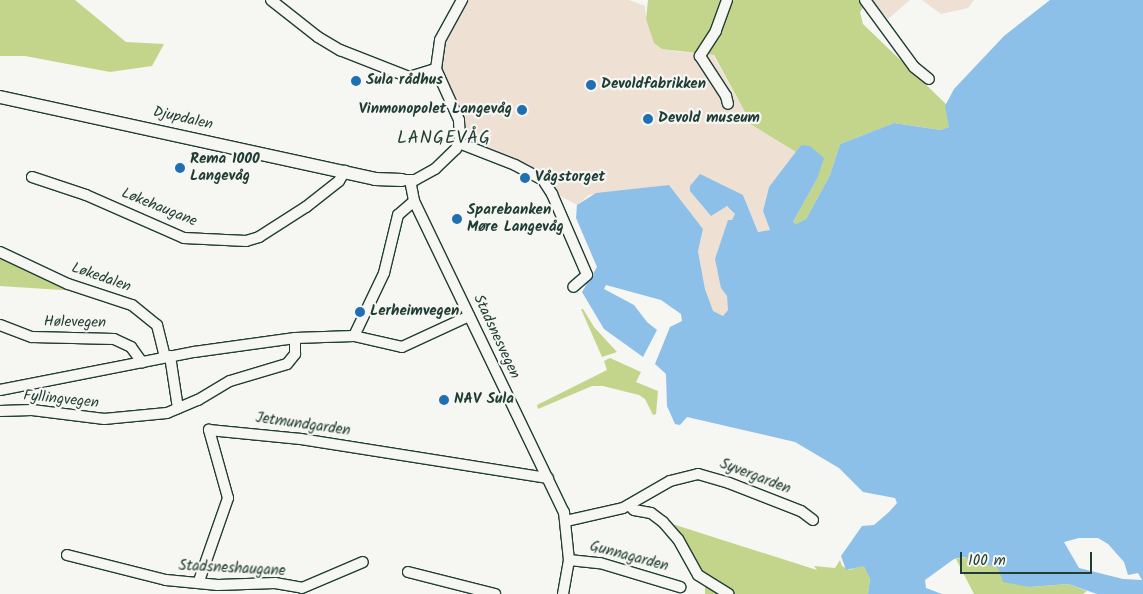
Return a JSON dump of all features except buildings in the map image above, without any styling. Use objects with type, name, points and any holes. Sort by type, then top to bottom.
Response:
[{"type":"main road","name":"Djupdalen","points":[[0,97],[359,174],[383,174],[406,180]]},
{"type":"street","points":[[271,0],[318,37],[340,50],[409,77],[436,69]]},
{"type":"street","points":[[406,180],[435,169],[459,143],[459,120],[436,69],[440,40],[462,0]]},
{"type":"street","points":[[727,0],[716,31],[700,56],[726,96],[728,104]]},
{"type":"street","points":[[865,0],[914,67],[930,79]]},
{"type":"street","points":[[459,143],[515,165],[543,180],[552,194],[587,275],[573,287]]},
{"type":"street","name":"Løkehaugane","points":[[32,176],[86,195],[184,238],[246,240],[259,237],[306,207],[339,181],[346,171]]},
{"type":"street","name":"Stadsnesvegen","points":[[406,180],[414,201],[548,478],[566,521],[569,560],[563,594]]},
{"type":"street","points":[[354,336],[384,274],[398,215],[414,201]]},
{"type":"street","name":"Løkedalen","points":[[0,252],[68,284],[132,305],[157,325],[168,357]]},
{"type":"street","name":"Fyllingvegen","points":[[0,390],[168,357],[295,338],[354,336],[402,347],[469,316]]},
{"type":"street","name":"Hølevegen","points":[[0,325],[32,337],[114,339],[132,347],[142,362]]},
{"type":"street","name":"Fyllingvegen","points":[[0,411],[32,410],[104,419],[157,415],[198,400],[230,381],[287,364],[295,354],[295,338]]},
{"type":"street","points":[[168,357],[178,408]]},
{"type":"street","name":"Jetmundgarden","points":[[199,581],[228,498],[210,430],[301,439],[548,478]]},
{"type":"street","name":"Syvergarden","points":[[566,521],[629,505],[670,481],[684,476],[708,475],[801,511],[813,520]]},
{"type":"street","points":[[629,505],[634,510],[651,513],[664,522],[678,539],[698,575],[730,594]]},
{"type":"street","name":"Stadsneshaugane","points":[[67,555],[166,580],[199,581],[218,585],[274,583],[302,588],[364,562]]},
{"type":"street","name":"Gunnagarden","points":[[569,560],[600,563],[680,587]]},
{"type":"street","points":[[408,572],[495,594]]},
{"type":"shaded area","points":[[462,0],[629,0],[645,6],[646,19],[673,51],[713,55],[752,125],[796,152],[769,187],[763,211],[770,230],[758,232],[743,195],[725,207],[731,207],[735,214],[721,288],[727,296],[729,310],[723,316],[713,312],[705,289],[698,250],[703,229],[669,185],[589,195],[577,205],[472,148],[435,70],[441,37]]},
{"type":"shaded area","points":[[870,0],[910,0],[888,19]]},
{"type":"shaded area","points":[[922,0],[974,0],[968,8],[941,14]]},
{"type":"green space","points":[[0,0],[75,0],[126,42],[164,44],[152,66],[110,72],[25,56],[0,56]]},
{"type":"green space","points":[[648,0],[868,0],[860,12],[863,24],[946,104],[950,127],[941,130],[894,123],[840,144],[830,175],[806,219],[796,224],[793,222],[817,179],[801,145],[796,152],[752,125],[714,55],[662,49],[654,43],[646,19]]},
{"type":"green space","points":[[0,251],[78,291],[0,286]]},
{"type":"green space","points":[[581,309],[583,309],[594,327],[617,352],[602,357]]},
{"type":"green space","points":[[610,358],[641,372],[636,382],[658,391],[656,414],[653,415],[645,399],[639,395],[603,386],[592,386],[538,409],[537,405],[607,370],[604,361]]},
{"type":"green space","points":[[666,522],[817,570],[814,566],[835,568],[840,560],[842,566],[849,570],[864,565],[870,579],[868,594],[705,594],[705,582]]},
{"type":"green space","points":[[967,557],[998,568],[1030,587],[1068,584],[1087,591],[1083,594],[974,594],[956,559]]},
{"type":"water","points":[[1050,0],[1143,0],[1143,594],[1097,594],[1068,584],[1030,587],[1003,582],[998,568],[964,557],[954,559],[925,580],[926,588],[942,594],[868,594],[870,579],[864,566],[846,570],[841,556],[862,526],[874,525],[889,512],[897,503],[895,498],[863,492],[839,468],[795,442],[687,417],[680,425],[675,424],[667,406],[666,374],[655,364],[670,327],[682,321],[681,314],[661,300],[606,285],[604,289],[634,305],[647,322],[657,330],[643,357],[604,329],[582,292],[597,267],[576,218],[577,205],[596,193],[669,185],[703,229],[698,251],[705,289],[713,311],[723,316],[728,310],[727,296],[721,288],[715,259],[728,220],[732,220],[735,214],[727,206],[711,216],[690,191],[690,186],[700,174],[743,195],[758,232],[770,230],[763,211],[769,187],[801,145],[810,146],[824,158],[817,179],[793,222],[796,224],[806,219],[830,175],[840,144],[894,123],[941,130],[949,127],[945,106],[954,89],[1004,36]],"holes":[[[1079,538],[1098,538],[1108,544],[1124,562],[1128,575],[1138,573],[1142,580],[1123,579],[1079,568],[1064,542]]]},
{"type":"place","name":"Sula rådhus","points":[[356,81]]},
{"type":"place","name":"Devoldfabrikken","points":[[591,85]]},
{"type":"place","name":"Vinmonopolet Langevåg","points":[[522,110]]},
{"type":"place","name":"Devold museum","points":[[648,119]]},
{"type":"place","name":"Rema 1000 Langevåg","points":[[180,168]]},
{"type":"place","name":"Vågstorget","points":[[525,178]]},
{"type":"place","name":"Sparebanken Møre Langevåg","points":[[457,219]]},
{"type":"place","name":"Lerheimvegen","points":[[360,312]]},
{"type":"place","name":"NAV Sula","points":[[444,400]]},
{"type":"district","name":"LANGEVÅG","points":[[444,139]]}]
